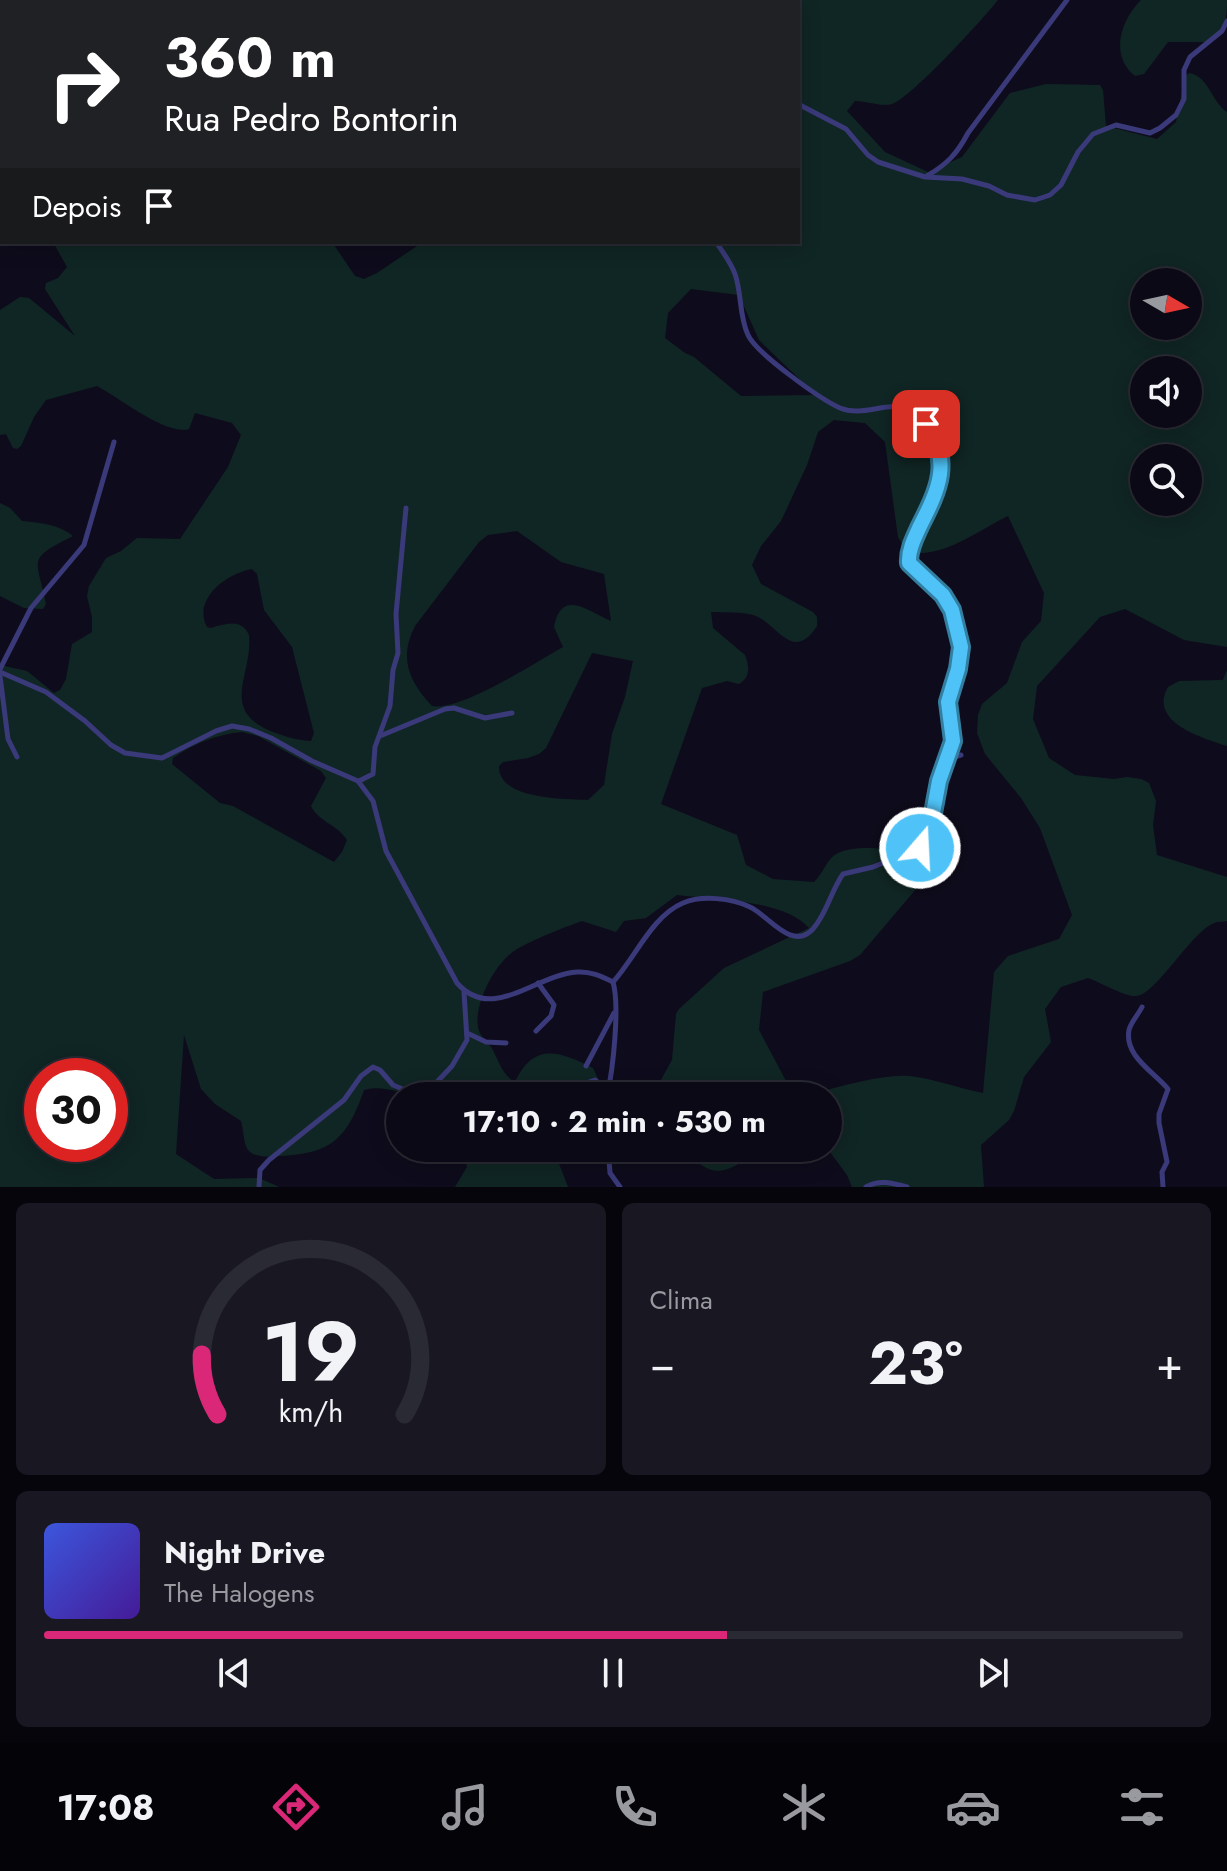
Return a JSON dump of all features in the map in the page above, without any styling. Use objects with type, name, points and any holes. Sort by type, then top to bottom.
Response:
[{"type":"street","points":[[925,177],[949,163],[958,152],[968,133],[1067,0]]},
{"type":"street","points":[[800,105],[846,129],[878,162],[925,177],[962,179],[989,186],[1007,195],[1035,200],[1050,195],[1061,185],[1078,152],[1093,134],[1116,125],[1150,133],[1176,115],[1184,99],[1184,70],[1190,57],[1222,31],[1227,21]]},
{"type":"street","points":[[609,1082],[617,1004],[613,982],[670,911],[695,900],[739,903],[753,908],[787,934],[796,937],[806,934],[820,918],[843,874],[873,867],[920,848],[929,829],[939,781],[953,741],[948,702],[960,657],[960,639],[952,610],[943,595],[911,566],[908,556],[938,486],[942,462],[940,450],[931,432],[912,410],[898,405],[862,412],[843,409],[816,394],[760,352],[747,334],[735,274],[717,244]]},
{"type":"street","points":[[17,757],[8,739],[0,672],[31,608],[84,545],[114,442]]},
{"type":"street","points":[[358,781],[373,774],[374,755],[390,706],[393,670],[398,653],[396,614],[406,508]]},
{"type":"street","points":[[0,672],[46,692],[125,753],[162,758],[232,726],[271,738],[312,761],[358,781],[373,801],[386,851],[457,983],[478,1000],[488,1001],[580,971],[613,982]]},
{"type":"street","points":[[379,736],[445,709],[454,708],[485,718],[512,713]]},
{"type":"street","points":[[947,759],[961,755]]},
{"type":"street","points":[[917,827],[929,829]]},
{"type":"street","points":[[536,1031],[551,1016],[554,1005],[538,983]]},
{"type":"street","points":[[259,1187],[260,1170],[269,1160],[344,1100],[361,1076],[373,1067],[380,1070],[393,1085],[407,1091],[422,1091],[446,1075],[467,1040],[464,991]]},
{"type":"street","points":[[586,1066],[617,1004]]},
{"type":"street","points":[[1142,1007],[1129,1032],[1130,1045],[1141,1064],[1168,1089],[1159,1114],[1167,1162],[1162,1172],[1163,1187]]},
{"type":"street","points":[[467,1033],[486,1042],[506,1043]]},
{"type":"street","points":[[609,1162],[610,1173],[620,1187]]},
{"type":"street","points":[[866,1187],[872,1183],[890,1182],[907,1187]]},
{"type":"green space","points":[[800,0],[998,0],[946,57],[901,99],[888,105],[855,101],[847,111],[885,152],[928,172],[962,157],[1010,93],[1046,84],[1100,85],[1106,126],[1157,139],[1176,122],[1185,76],[1189,73],[1206,84],[1227,112],[1227,647],[1184,640],[1125,609],[1100,617],[1037,686],[1033,719],[1049,758],[1075,775],[1114,779],[1127,777],[1149,783],[1156,801],[1153,825],[1157,855],[1227,877],[1227,921],[1205,928],[1144,993],[1136,996],[1126,994],[1088,978],[1061,987],[1045,1009],[1051,1042],[1024,1077],[1009,1120],[981,1145],[984,1187],[852,1187],[837,1162],[842,1162],[842,1086],[871,1079],[910,1076],[983,1093],[994,972],[1008,956],[1059,939],[1072,915],[1040,828],[1021,798],[985,754],[977,733],[982,704],[1007,683],[1022,642],[1041,621],[1044,593],[1008,516],[946,548],[919,553],[906,551],[898,537],[885,442],[865,423],[834,420],[818,432],[807,465],[781,521],[761,546],[752,565],[761,584],[813,612],[817,617],[817,626],[808,637],[793,641],[756,616],[711,612],[713,628],[745,655],[747,675],[739,684],[727,681],[702,688],[661,804],[737,835],[746,865],[773,879],[814,882],[834,855],[858,848],[897,851],[925,866],[922,882],[860,955],[763,992],[759,1030],[787,1082],[660,1082],[672,1060],[679,1009],[724,968],[809,928],[797,918],[766,906],[677,895],[646,918],[624,921],[616,932],[582,921],[521,947],[500,965],[487,985],[479,1007],[479,1030],[503,1071],[515,1082],[386,1082],[386,1089],[364,1090],[343,1132],[335,1141],[312,1152],[263,1156],[252,1153],[247,1148],[241,1121],[215,1104],[201,1089],[184,1035],[176,1154],[214,1179],[259,1178],[279,1187],[0,1187],[0,665],[27,671],[54,693],[60,690],[66,679],[72,644],[92,632],[87,596],[89,586],[106,558],[137,538],[180,539],[228,467],[241,435],[232,423],[195,413],[189,429],[168,427],[97,386],[46,400],[34,417],[21,446],[13,448],[6,434],[0,435],[0,310],[20,297],[29,298],[75,336],[45,289],[46,283],[58,278],[67,267],[54,244],[333,244],[355,276],[364,279],[377,273],[420,244],[800,244]],"holes":[[[691,289],[739,295],[759,340],[816,395],[741,396],[694,357],[665,338],[668,313]],[[517,531],[561,562],[604,574],[611,621],[585,608],[570,605],[563,608],[554,627],[563,647],[479,694],[445,706],[432,706],[417,687],[408,668],[410,637],[415,626],[479,542],[488,535]],[[252,569],[257,574],[264,610],[292,647],[314,733],[311,741],[268,730],[254,721],[245,711],[242,701],[249,635],[237,624],[207,627],[204,607],[214,589],[242,571]],[[592,653],[633,661],[612,734],[604,785],[588,800],[534,795],[509,786],[499,766],[503,762],[539,754],[546,748]],[[242,732],[258,736],[321,771],[326,778],[311,806],[347,840],[334,862],[233,806],[220,803],[172,764],[173,758],[214,737]]]},
{"type":"green space","points":[[1141,0],[1227,0],[1227,12],[1215,39],[1210,42],[1168,42],[1144,74],[1135,76],[1127,68],[1120,48],[1123,27]]},
{"type":"green space","points":[[0,503],[10,508],[22,521],[43,523],[73,536],[47,550],[38,562],[46,604],[43,609],[24,608],[0,596]]},
{"type":"green space","points":[[1227,670],[1227,746],[1181,727],[1165,710],[1164,699],[1168,687],[1179,681],[1223,680]]},
{"type":"green space","points":[[548,1054],[569,1057],[593,1068],[598,1082],[515,1082],[530,1061]]},
{"type":"green space","points":[[466,1162],[558,1162],[568,1187],[455,1187],[467,1167]]},
{"type":"green space","points":[[698,1162],[742,1162],[723,1170],[714,1171]]},
{"type":"route","points":[[920,848],[931,824],[939,781],[953,741],[948,702],[961,647],[952,610],[943,595],[909,563],[908,556],[938,486],[942,462],[936,440],[926,424]]}]
